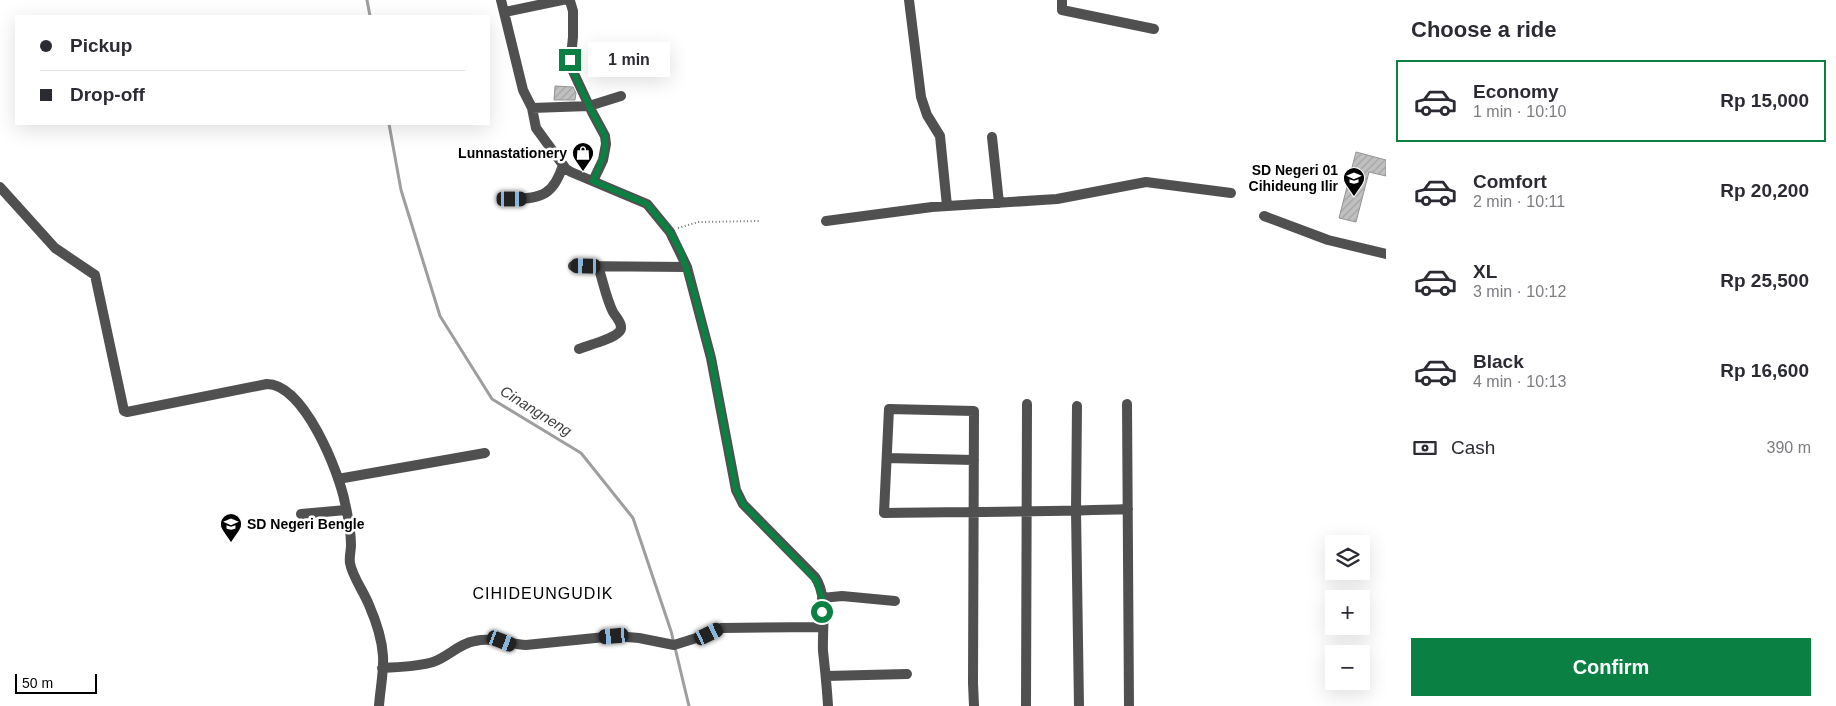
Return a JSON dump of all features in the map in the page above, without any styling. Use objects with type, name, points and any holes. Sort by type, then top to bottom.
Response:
[{"type":"street","points":[[501,0],[524,90],[532,108],[536,128],[563,165],[571,172],[644,202],[670,232],[687,267],[711,358],[736,490],[743,504],[816,580],[822,598],[822,627],[828,706]]},
{"type":"street","points":[[505,12],[562,0]]},
{"type":"street","points":[[567,0],[572,4],[573,11],[570,65],[605,136],[606,144],[603,160],[593,181]]},
{"type":"street","points":[[909,0],[921,97],[927,115],[940,136],[947,206]]},
{"type":"street","points":[[1062,0],[1062,10],[1154,29]]},
{"type":"street","points":[[532,108],[589,106],[621,96]]},
{"type":"street","points":[[992,137],[999,203]]},
{"type":"street","points":[[512,199],[531,199],[549,190],[559,178],[563,165]]},
{"type":"street","points":[[826,221],[947,206],[1057,199],[1146,182],[1230,193]]},
{"type":"street","points":[[0,187],[56,248],[96,277],[124,411],[127,412],[273,384],[288,393],[304,410],[318,430],[338,479],[346,510],[351,547],[350,565],[377,626],[383,658],[379,706]]},
{"type":"street","points":[[1264,216],[1328,240],[1386,254]]},
{"type":"street","points":[[573,266],[687,267]]},
{"type":"street","points":[[579,349],[619,333],[621,329],[610,304],[598,266]]},
{"type":"street","points":[[1026,706],[1027,404]]},
{"type":"street","points":[[1127,404],[1128,706]]},
{"type":"street","points":[[1077,406],[1076,511],[1080,706]]},
{"type":"street","points":[[974,706],[974,512],[974,460],[974,411],[889,409],[884,513],[974,512],[1026,511],[1076,511],[1128,509]]},
{"type":"street","points":[[338,479],[485,453]]},
{"type":"street","points":[[887,458],[974,460]]},
{"type":"street","points":[[301,514],[346,510]]},
{"type":"street","points":[[822,598],[842,596],[894,601]]},
{"type":"street","points":[[382,668],[414,666],[433,662],[474,641],[502,641],[526,645],[559,640],[614,636],[640,638],[674,645],[684,643],[721,628],[822,627]]},
{"type":"street","points":[[826,676],[907,674]]},
{"type":"path","points":[[670,232],[682,226],[698,222],[761,221]]},
{"type":"building","points":[[555,86],[573,87],[576,93],[575,100],[554,100]]},
{"type":"building","name":"SD Negeri 01 Cihideung Ilir","points":[[1356,152],[1386,160],[1386,176],[1369,172],[1356,222],[1339,218]]},
{"type":"waterway","name":"Cinangneng","points":[[367,0],[370,15]]},
{"type":"waterway","name":"Cinangneng","points":[[389,125],[401,190],[440,316],[492,399],[581,453],[633,518],[671,631],[689,706]]},
{"type":"place","name":"Lunnastationery","points":[[583,172]]},
{"type":"place","name":"SD Negeri 01 Cihideung Ilir","points":[[1354,197]]},
{"type":"place","name":"SD Negeri Bengle","points":[[231,543]]},
{"type":"district","name":"CIHIDEUNGUDIK","points":[[543,593]]},
{"type":"route","points":[[570,60],[570,65],[605,136],[606,144],[603,160],[593,181],[647,204],[670,232],[681,252],[687,267],[711,358],[736,490],[743,504],[816,580],[822,598],[822,612]]}]
